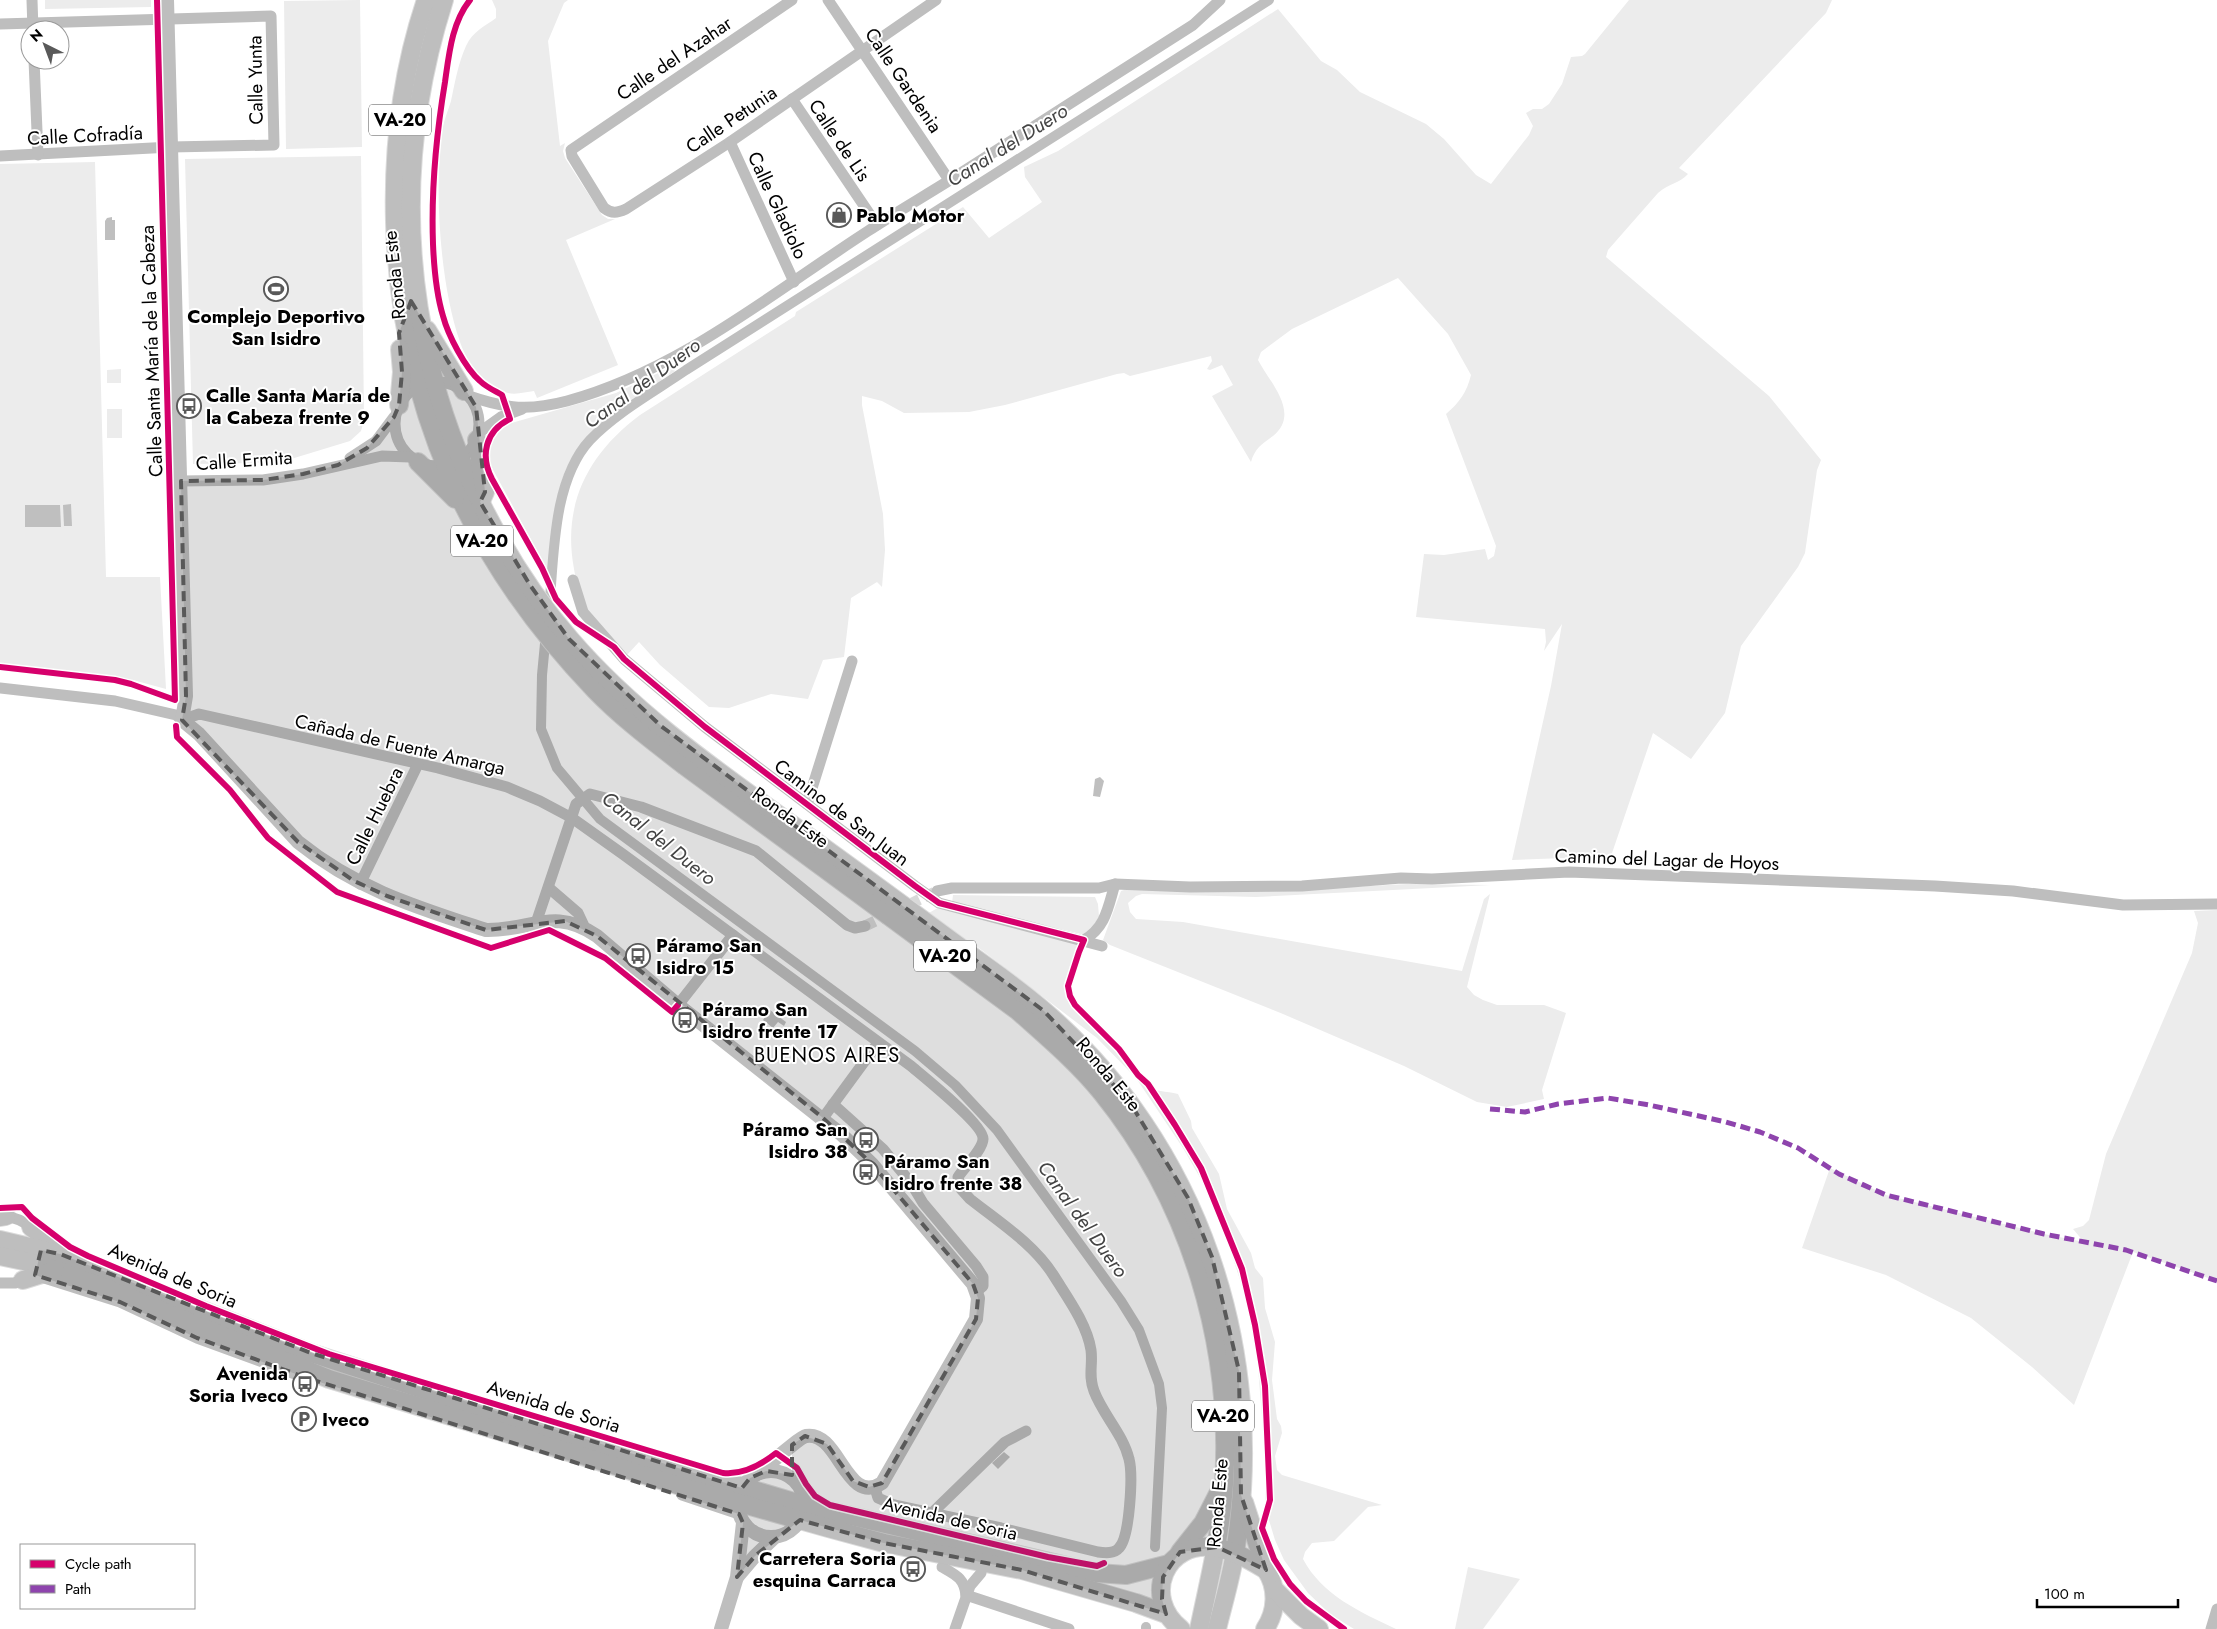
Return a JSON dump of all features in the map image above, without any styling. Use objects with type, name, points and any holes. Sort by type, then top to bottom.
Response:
[{"type":"main road","name":"Ronda Este","points":[[426,0],[416,28],[406,71],[396,154],[396,243],[426,385],[445,420],[464,509],[487,551],[533,604],[564,644],[597,692],[678,760],[1018,1011],[1064,1052],[1102,1092],[1132,1134],[1178,1216],[1202,1283],[1218,1350],[1224,1433],[1224,1483],[1217,1548],[1198,1629]]},
{"type":"main road","name":"Ronda Este","points":[[411,318],[412,158],[424,74],[430,46],[444,0]]},
{"type":"main road","points":[[396,411],[402,372],[399,333],[411,318],[467,394]]},
{"type":"main road","points":[[478,436],[486,492],[480,502]]},
{"type":"main road","points":[[414,460],[464,509]]},
{"type":"main road","name":"Ronda Este","points":[[453,463],[480,502],[533,604]]},
{"type":"main road","name":"Ronda Este","points":[[564,644],[661,726],[1044,1011],[1082,1046],[1129,1101],[1188,1198],[1212,1257],[1227,1309],[1239,1371],[1243,1435],[1241,1495],[1235,1553],[1217,1629]]},
{"type":"main road","points":[[31,1227],[44,1237],[57,1262],[35,1268]]},
{"type":"main road","name":"Avenida de Soria","points":[[0,1240],[35,1268]]},
{"type":"main road","name":"Avenida de Soria","points":[[0,1256],[35,1268],[57,1262],[311,1353],[511,1418],[740,1507],[802,1512],[1097,1573],[1126,1575],[1200,1548],[1217,1548],[1235,1553],[1266,1570]]},
{"type":"main road","points":[[1174,1624],[1161,1588],[1163,1577],[1175,1558],[1203,1523],[1215,1496],[1224,1483]]},
{"type":"main road","points":[[1241,1495],[1266,1570],[1275,1590],[1274,1608],[1271,1621],[1266,1629]]},
{"type":"main road","name":"Avenida de Soria","points":[[802,1512],[875,1541],[1022,1570],[1136,1603],[1174,1624]]},
{"type":"main road","points":[[1275,1590],[1301,1616],[1319,1629]]},
{"type":"street","points":[[32,0],[33,20]]},
{"type":"street","name":"Calle Santa María de la Cabeza","points":[[167,0],[186,696],[182,720]]},
{"type":"street","name":"Calle del Azahar","points":[[576,146],[792,0]]},
{"type":"street","name":"Calle Gardenia","points":[[828,0],[950,180]]},
{"type":"street","name":"Calle Petunia","points":[[576,146],[571,150],[572,156],[604,208],[610,212],[618,212],[730,142],[936,0]]},
{"type":"street","points":[[453,463],[470,451],[478,436],[501,417],[522,409],[568,400],[617,384],[695,346],[794,282],[877,224],[950,180],[1194,25],[1220,0]]},
{"type":"street","name":"Calle Yunta","points":[[167,20],[271,16],[274,145],[171,147]]},
{"type":"street","points":[[70,24],[167,20]]},
{"type":"street","points":[[0,24],[20,25]]},
{"type":"street","points":[[34,70],[38,155]]},
{"type":"street","name":"Calle de Lis","points":[[792,99],[877,224]]},
{"type":"street","name":"Calle Gladiolo","points":[[730,142],[794,282]]},
{"type":"street","name":"Calle Cofradía","points":[[0,156],[171,147]]},
{"type":"street","points":[[426,385],[455,386],[467,394],[492,404],[522,409]]},
{"type":"street","name":"Calle Ermita","points":[[338,465],[376,441],[396,411],[426,385]]},
{"type":"street","points":[[467,394],[476,407],[478,436]]},
{"type":"street","points":[[396,411],[394,430],[398,441],[414,460]]},
{"type":"street","name":"Calle Ermita","points":[[181,481],[263,480],[303,474],[382,456],[414,460],[431,466],[453,463]]},
{"type":"street","name":"Camino de San Juan","points":[[573,580],[583,612],[624,659],[705,727],[915,886],[940,902],[1102,946]]},
{"type":"street","name":"Camino de San Juan","points":[[807,804],[852,661]]},
{"type":"street","points":[[0,688],[116,701],[176,715],[198,734],[298,842],[324,862],[360,884],[387,896],[486,930],[504,930],[536,922],[565,921],[585,928],[678,1005],[823,1118],[872,1164],[963,1270],[973,1284],[978,1298],[976,1319],[882,1483],[875,1488],[860,1485],[853,1481],[827,1444],[818,1438],[805,1436],[750,1478],[740,1507],[737,1577],[721,1629]]},
{"type":"street","name":"Cañada de Fuente Amarga","points":[[182,720],[199,714],[507,786],[572,818],[878,1042],[935,1086],[979,1128],[984,1138],[982,1146],[958,1177],[961,1188],[970,1199],[1036,1252],[1053,1274],[1083,1326],[1091,1350],[1090,1377],[1095,1393],[1119,1435],[1129,1459],[1130,1481],[1125,1539],[1119,1549],[1113,1552],[1098,1552],[1001,1528],[894,1505],[878,1498],[875,1488]]},
{"type":"street","name":"Calle Huebra","points":[[360,884],[418,764]]},
{"type":"street","points":[[536,922],[576,804],[590,794],[641,807],[756,851],[847,926],[855,928],[865,926]]},
{"type":"street","name":"Camino del Lagar de Hoyos","points":[[937,891],[952,888],[1099,888],[1115,884],[1190,887],[1302,886],[1402,878],[1432,879],[1569,872],[1752,880],[1820,880],[1954,887],[2013,891],[2123,905],[2217,904]]},
{"type":"street","points":[[1084,940],[1096,933],[1102,924],[1115,884]]},
{"type":"street","points":[[549,888],[578,913],[585,928]]},
{"type":"street","points":[[678,1005],[732,935]]},
{"type":"street","points":[[823,1118],[878,1042]]},
{"type":"street","points":[[833,1104],[883,1149],[911,1183],[923,1203],[976,1266],[983,1277],[983,1286],[976,1292]]},
{"type":"street","points":[[0,1283],[15,1283],[35,1268],[38,1236],[25,1222],[2,1217]]},
{"type":"street","name":"Avenida de Soria","points":[[35,1268],[120,1302],[197,1338],[307,1378],[740,1507]]},
{"type":"street","points":[[931,1514],[1005,1442],[1026,1431]]},
{"type":"street","points":[[792,1445],[790,1462],[795,1481]]},
{"type":"street","points":[[737,1577],[775,1537],[787,1533],[802,1512],[800,1487],[795,1481],[775,1471],[757,1474]]},
{"type":"street","points":[[740,1507],[758,1535],[775,1537]]},
{"type":"street","points":[[942,1567],[962,1579],[965,1584],[966,1595]]},
{"type":"street","points":[[955,1629],[970,1586],[981,1572]]},
{"type":"street","points":[[966,1595],[1069,1629]]},
{"type":"street","points":[[2211,1629],[2217,1609]]},
{"type":"highlighted area","points":[[411,301],[476,407],[485,492],[480,502],[530,585],[569,639],[661,726],[1044,1011],[1129,1101],[1188,1198],[1212,1257],[1239,1371],[1241,1495],[1266,1570],[1217,1547],[1180,1552],[1163,1577],[1162,1599],[1166,1614],[1022,1570],[884,1543],[800,1520],[755,1556],[737,1577],[743,1523],[739,1514],[307,1378],[197,1338],[120,1302],[35,1275],[41,1250],[60,1254],[311,1353],[742,1488],[750,1478],[766,1471],[792,1475],[792,1445],[805,1436],[827,1444],[853,1481],[869,1487],[882,1483],[976,1319],[978,1298],[973,1284],[872,1164],[823,1118],[597,936],[565,921],[486,930],[387,896],[354,881],[298,842],[182,720],[186,696],[181,481],[263,480],[303,474],[338,465],[367,448],[394,417],[399,405],[402,372],[399,333]]},
{"type":"shaded area","points":[[45,0],[151,0],[151,7],[45,9]]},
{"type":"shaded area","points":[[360,0],[362,147],[286,149],[284,1]]},
{"type":"shaded area","points":[[492,0],[568,0],[564,3],[548,41],[560,146],[565,143],[563,151],[565,158],[602,215],[608,219],[615,219],[566,240],[618,365],[537,398],[534,391],[514,394],[500,390],[485,380],[472,366],[463,350],[453,319],[443,266],[439,208],[442,130],[466,46],[475,33],[496,18],[496,9]]},
{"type":"shaded area","points":[[1629,0],[1832,0],[1826,13],[1679,168],[1688,174],[1658,193],[1608,250],[1606,257],[1769,396],[1821,460],[1817,470],[1805,553],[1798,567],[1741,646],[1725,713],[1691,759],[1653,733],[1611,856],[1615,860],[1565,858],[1512,860],[1551,686],[1562,624],[1544,651],[1546,642],[1545,629],[1416,617],[1424,554],[1444,555],[1485,549],[1488,560],[1494,556],[1496,546],[1446,414],[1462,397],[1471,375],[1448,334],[1398,278],[1292,329],[1261,352],[1258,360],[1280,398],[1284,408],[1284,418],[1281,427],[1262,444],[1251,462],[1212,396],[1233,385],[1222,365],[1210,370],[1207,369],[1212,361],[1211,356],[1130,376],[1124,373],[1117,374],[1005,405],[969,412],[904,413],[882,401],[862,396],[862,405],[883,514],[885,550],[882,587],[877,582],[851,598],[844,657],[823,660],[808,699],[771,694],[729,708],[709,707],[660,665],[639,642],[627,655],[596,621],[585,605],[576,579],[571,545],[572,523],[576,502],[583,482],[593,464],[606,446],[622,430],[640,415],[795,316],[796,312],[963,207],[989,238],[1042,202],[1025,177],[1024,167],[1058,151],[1278,9],[1321,61],[1337,70],[1360,92],[1426,124],[1444,139],[1476,175],[1491,184],[1529,135],[1533,126],[1526,113],[1533,109],[1542,109],[1549,104],[1562,84],[1571,57],[1585,54]]},
{"type":"shaded area","name":"Complejo Deportivo San Isidro","points":[[361,156],[364,420],[361,431],[350,441],[291,459],[253,463],[193,464],[185,159]]},
{"type":"shaded area","points":[[95,162],[106,577],[160,577],[166,689],[133,680],[0,665],[0,164]]},
{"type":"shaded area","points":[[112,217],[112,220],[115,220],[115,240],[105,240],[105,221],[107,218]]},
{"type":"shaded area","points":[[671,367],[675,371],[635,397],[599,425],[571,459],[562,481],[557,506],[553,556],[547,569],[491,466],[488,448],[497,430],[501,426],[616,393]]},
{"type":"shaded area","points":[[121,369],[121,383],[107,383],[107,370]]},
{"type":"shaded area","points":[[107,409],[122,409],[122,438],[107,438]]},
{"type":"shaded area","points":[[71,504],[72,526],[64,526],[63,505]]},
{"type":"shaded area","points":[[25,505],[60,505],[61,527],[25,527]]},
{"type":"shaded area","points":[[1100,777],[1104,781],[1100,797],[1093,796],[1095,779]]},
{"type":"shaded area","points":[[1408,884],[1491,885],[1256,897],[1142,894],[1136,896],[1128,903],[1130,912],[1136,919],[1183,922],[1462,971],[1484,899],[1490,894],[1467,987],[1474,995],[1497,1005],[1544,1005],[1566,1013],[1542,1090],[1544,1099],[1507,1107],[1477,1102],[1404,1066],[1283,1014],[1110,945],[1103,940],[1121,891],[1124,890],[1292,890]]},
{"type":"shaded area","points":[[953,895],[1095,897],[1098,904],[1099,917],[1088,934],[1081,934],[952,903]]},
{"type":"shaded area","points":[[943,905],[1079,944],[1070,970],[1067,990],[1071,1003],[1145,1085],[1153,1089],[1178,1094],[1191,1121],[1192,1128],[1219,1174],[1227,1209],[1251,1253],[1255,1268],[1263,1278],[1265,1308],[1275,1342],[1272,1380],[1277,1419],[1282,1433],[1275,1456],[1277,1470],[1282,1475],[1382,1505],[1368,1507],[1334,1541],[1312,1543],[1305,1552],[1303,1559],[1320,1583],[1331,1592],[1356,1609],[1396,1629],[1354,1629],[1330,1614],[1308,1593],[1284,1560],[1275,1540],[1265,1507],[1265,1454],[1257,1355],[1245,1295],[1224,1231],[1206,1188],[1183,1148],[1136,1078],[1097,1038],[979,948],[927,914]]},
{"type":"shaded area","points":[[2217,910],[2217,1281],[2133,1252],[2074,1405],[2032,1367],[1971,1318],[1886,1275],[1802,1248],[1830,1168],[1886,1195],[2084,1242],[2073,1229],[2083,1226],[2089,1220],[2106,1154],[2192,953],[2198,923],[2194,911]]},
{"type":"shaded area","points":[[770,1010],[786,1022],[784,1026],[778,1022],[773,1028],[763,1020]]},
{"type":"shaded area","points":[[1004,1452],[1010,1457],[998,1469],[992,1463]]},
{"type":"shaded area","points":[[1468,1567],[1520,1579],[1483,1629],[1455,1629]]},
{"type":"waterway","name":"Canal del Duero","points":[[549,611],[557,521],[568,477],[578,457],[590,440],[612,420],[686,370],[1269,0]]},
{"type":"waterway","name":"Canal del Duero","points":[[546,633],[542,675],[541,729],[557,768],[600,819],[915,1051],[955,1085],[997,1130],[1121,1301],[1139,1330],[1159,1384],[1162,1408],[1155,1547]]},
{"type":"tunnel","points":[[865,926],[935,892]]},
{"type":"marked path","points":[[1490,1109],[1525,1112],[1558,1104],[1608,1098],[1726,1122],[1760,1132],[1798,1148],[1839,1174],[1886,1195],[2044,1234],[2126,1250],[2217,1281]]},
{"type":"cycle path","points":[[0,667],[115,680],[175,700],[157,0]]},
{"type":"cycle path","points":[[470,0],[459,18],[452,39],[437,142],[433,223],[437,289],[445,324],[463,360],[482,383],[502,395],[510,419],[495,430],[490,437],[486,453],[488,470],[542,568],[556,599],[576,622],[614,647],[624,659],[705,727],[939,903],[1084,940],[1068,986],[1070,996],[1075,1005],[1119,1049],[1138,1075],[1148,1084],[1175,1125],[1201,1168],[1242,1269],[1255,1325],[1265,1386],[1270,1500],[1262,1528],[1274,1559],[1290,1584],[1306,1601],[1344,1629]]},
{"type":"cycle path","points":[[176,726],[177,737],[230,790],[268,838],[337,892],[491,948],[549,930],[605,958],[672,1012],[678,1005]]},
{"type":"cycle path","points":[[0,1208],[22,1207],[32,1218],[70,1247],[88,1256],[206,1306],[329,1354],[723,1473],[744,1471],[776,1453],[797,1468],[815,1496],[830,1505],[1048,1557],[1097,1566],[1104,1563]]},
{"type":"place","name":"Pablo Motor","points":[[839,215]]},
{"type":"place","name":"Complejo Deportivo San Isidro","points":[[276,289]]},
{"type":"place","name":"Calle Santa María de la Cabeza frente 9","points":[[189,406]]},
{"type":"place","name":"Páramo San Isidro 15","points":[[638,956]]},
{"type":"place","name":"Páramo San Isidro frente 17","points":[[685,1020]]},
{"type":"place","name":"Páramo San Isidro 38","points":[[866,1140]]},
{"type":"place","name":"Páramo San Isidro frente 38","points":[[866,1172]]},
{"type":"place","name":"Avenida Soria Iveco","points":[[305,1384]]},
{"type":"place","name":"Iveco","points":[[304,1419]]},
{"type":"place","name":"Carretera Soria esquina Carraca","points":[[913,1569]]},
{"type":"district","name":"BUENOS AIRES","points":[[827,1055]]}]
